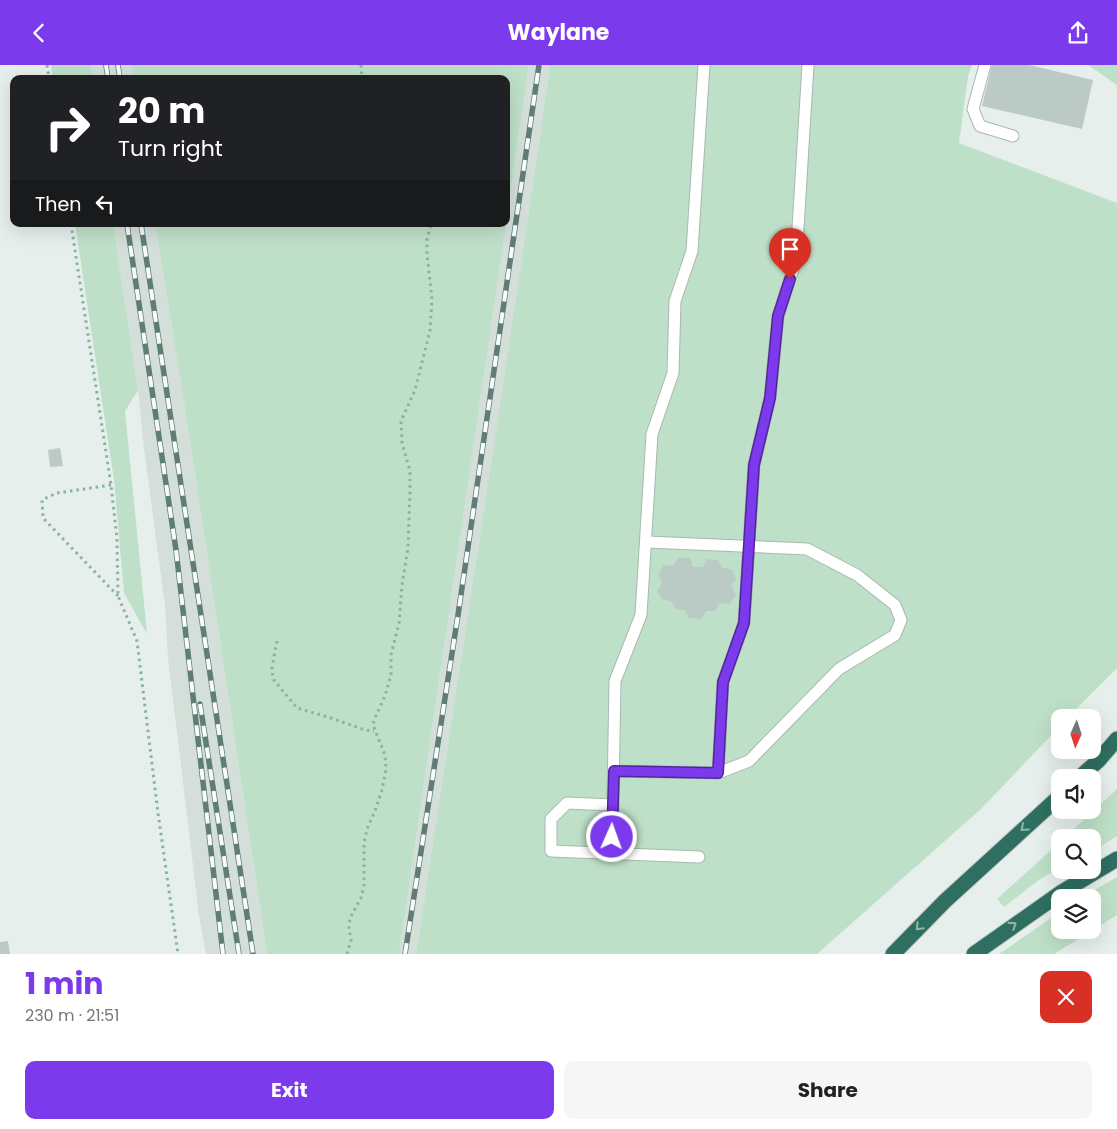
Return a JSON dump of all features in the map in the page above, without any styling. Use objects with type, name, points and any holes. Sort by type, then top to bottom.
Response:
[{"type":"highway","points":[[1098,761],[1117,739]]},
{"type":"highway","points":[[1089,769],[1117,748]]},
{"type":"highway","points":[[893,954],[944,901],[1051,804]]},
{"type":"highway","points":[[974,954],[1062,893],[1117,859]]},
{"type":"lane","points":[[612,853],[615,681],[641,615],[647,542],[652,434],[673,373],[675,301],[692,251],[704,65]]},
{"type":"lane","points":[[718,773],[723,682],[744,623],[754,465],[770,398],[778,316],[796,260],[808,65]]},
{"type":"lane","points":[[985,65],[973,109],[980,126],[1013,136]]},
{"type":"lane","points":[[614,771],[718,773],[749,761],[839,669],[895,635],[901,620],[895,605],[857,575],[807,549],[647,542]]},
{"type":"lane","points":[[613,805],[567,803],[551,819],[551,851],[698,857]]},
{"type":"path","points":[[71,227],[111,485],[117,539],[118,596]]},
{"type":"path","points":[[348,954],[351,940],[350,918],[361,897],[364,886],[364,843],[367,829],[382,790],[386,769],[384,755],[374,731],[374,720],[385,696],[391,675],[391,655],[399,623],[402,585],[408,548],[410,471],[402,443],[401,421],[415,390],[430,331],[432,299],[427,239],[430,227]]},
{"type":"path","points":[[111,485],[57,493],[42,500],[43,517],[118,596],[137,641],[158,813],[178,954]]},
{"type":"path","points":[[277,641],[272,667],[273,679],[297,708],[331,717],[365,730],[374,731]]},
{"type":"shaded area","points":[[91,65],[131,65],[133,75],[92,75]]},
{"type":"shaded area","points":[[529,65],[550,65],[513,324],[416,954],[399,954],[505,227],[510,227],[510,195]]},
{"type":"shaded area","points":[[113,227],[155,227],[189,434],[267,954],[206,954],[199,915],[168,658],[165,606],[138,390]]},
{"type":"green space","points":[[51,65],[91,65],[92,75],[52,75]]},
{"type":"green space","points":[[131,65],[529,65],[510,195],[510,75],[133,75]]},
{"type":"green space","points":[[550,65],[972,65],[968,76],[959,143],[1117,203],[1117,668],[1076,709],[1051,709],[1051,735],[981,809],[817,954],[416,954]]},
{"type":"green space","points":[[1088,65],[1117,65],[1117,85]]},
{"type":"green space","points":[[75,227],[113,227],[138,390],[125,411],[147,634],[124,593],[114,480]]},
{"type":"green space","points":[[155,227],[506,227],[399,954],[267,954],[189,434]]},
{"type":"green space","points":[[1117,789],[1117,836],[1101,846],[1101,829],[1074,829],[1084,819],[1101,819],[1101,804]]},
{"type":"green space","points":[[1051,850],[1051,873],[1040,879],[1004,907],[997,899]]},
{"type":"green space","points":[[1117,877],[1117,915],[1101,925],[1101,889],[1096,889]]},
{"type":"green space","points":[[1051,918],[1051,939],[1078,939],[1054,954],[999,954]]},
{"type":"building","points":[[992,65],[1029,65],[1093,80],[1082,129],[982,106]]},
{"type":"building","points":[[60,448],[63,466],[50,467],[48,450]]},
{"type":"building","points":[[678,558],[690,558],[693,567],[703,567],[707,559],[718,560],[722,568],[732,569],[736,579],[731,586],[736,595],[729,604],[720,603],[715,611],[706,611],[701,619],[689,618],[685,610],[676,609],[671,601],[663,600],[657,591],[662,583],[658,575],[664,565],[673,566]]},
{"type":"building","points":[[8,941],[10,954],[0,954],[0,942]]},
{"type":"railway","points":[[106,65],[107,75]]},
{"type":"railway","points":[[118,65],[119,75]]},
{"type":"railway","points":[[405,954],[458,615],[539,65]]},
{"type":"railway","points":[[127,227],[176,550],[223,954]]},
{"type":"railway","points":[[141,227],[253,954]]},
{"type":"railway","points":[[200,704],[239,954]]},
{"type":"route","points":[[612,837],[614,771],[718,773],[723,682],[744,623],[754,465],[770,398],[778,316],[790,279]]}]
